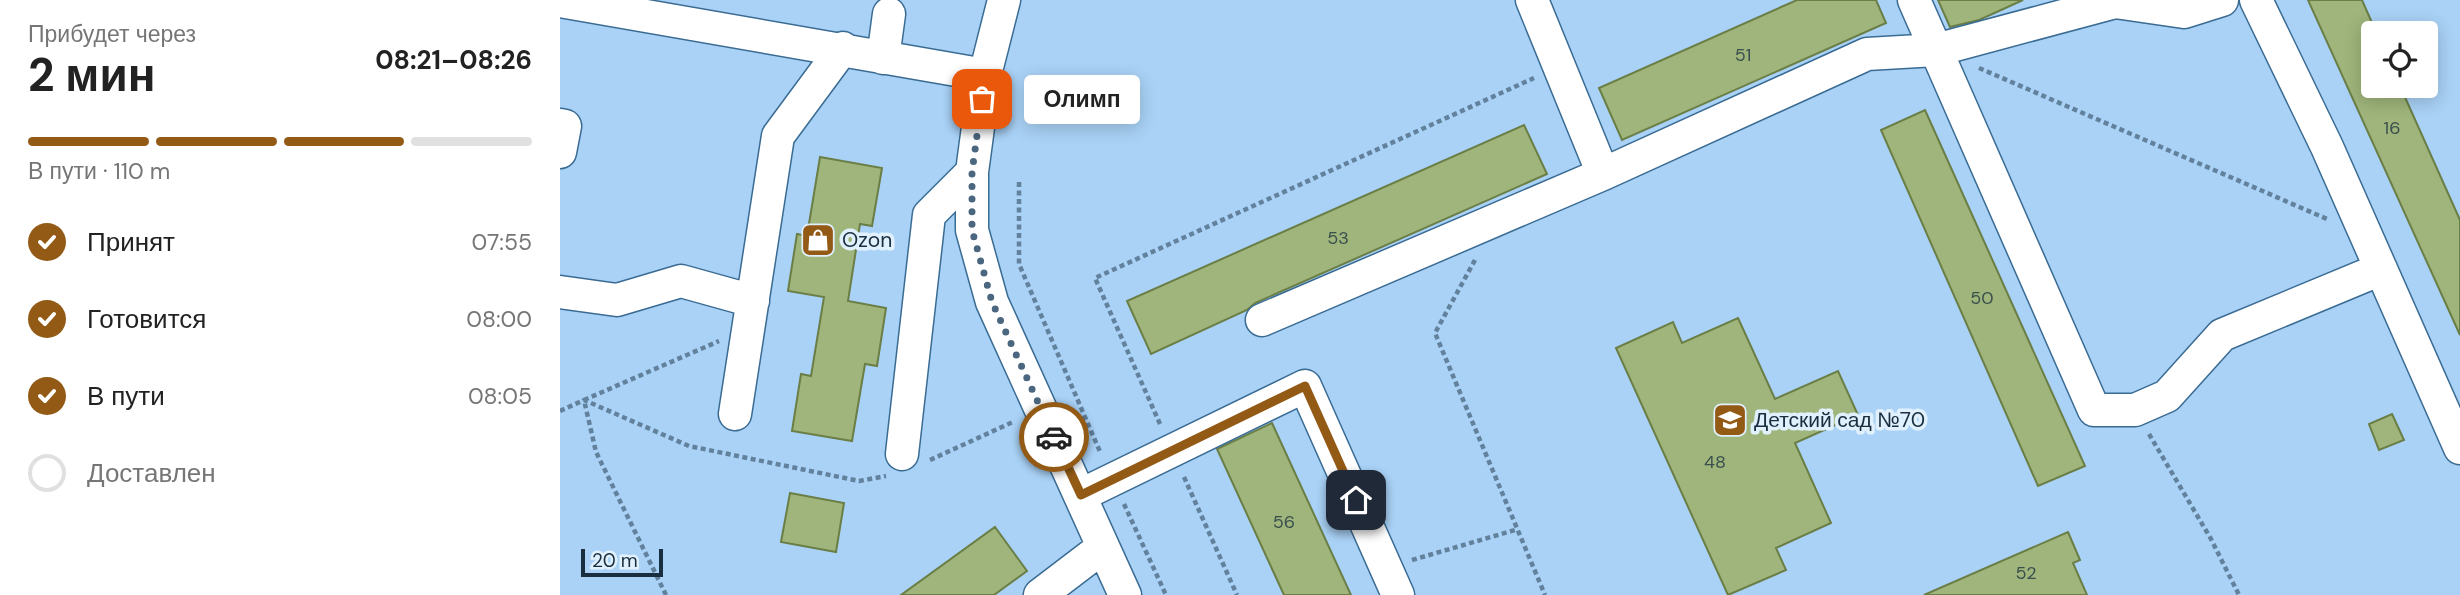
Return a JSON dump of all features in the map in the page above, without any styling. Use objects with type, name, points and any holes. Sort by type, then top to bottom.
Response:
[{"type":"street","points":[[1004,0],[985,75],[972,172],[972,230],[988,290],[1125,595]]},
{"type":"street","points":[[1532,0],[1557,68],[1603,174]]},
{"type":"street","points":[[1914,0],[2094,410],[2134,410],[2167,396],[2222,335],[2381,269]]},
{"type":"street","points":[[1262,320],[1603,174],[1867,54],[1936,50],[2115,2],[2184,12],[2222,0]]},
{"type":"street","points":[[2256,0],[2367,236],[2460,448]]},
{"type":"street","points":[[560,1],[844,48],[883,58],[985,75]]},
{"type":"street","points":[[883,58],[889,14]]},
{"type":"street","points":[[735,414],[778,136],[844,48]]},
{"type":"street","points":[[560,125],[565,126],[560,152]]},
{"type":"street","points":[[909,463],[929,215],[972,172]]},
{"type":"street","points":[[560,292],[617,300],[681,281],[750,314]]},
{"type":"street","points":[[1081,495],[1305,386],[1392,582]]},
{"type":"street","points":[[1040,595],[1103,547]]},
{"type":"path","points":[[1936,50],[2367,236]]},
{"type":"path","points":[[1237,595],[1095,278],[1557,68]]},
{"type":"path","points":[[1019,182],[1018,264],[1166,595]]},
{"type":"path","points":[[1497,219],[1435,333],[1515,530],[1545,595]]},
{"type":"path","points":[[560,411],[750,314]]},
{"type":"path","points":[[584,400],[689,446],[859,481],[1041,410]]},
{"type":"path","points":[[584,400],[596,452],[666,595]]},
{"type":"path","points":[[2134,410],[2211,539],[2239,595]]},
{"type":"path","points":[[1392,582],[1515,530]]},
{"type":"building","points":[[1797,0],[1876,0],[1886,23],[1622,140],[1599,88]]},
{"type":"building","points":[[1938,0],[2023,0],[1979,20],[1950,27]]},
{"type":"building","points":[[2308,0],[2362,0],[2371,21],[2361,21],[2361,98],[2405,98],[2460,220],[2460,335]]},
{"type":"building","points":[[1925,110],[2085,466],[2038,486],[1881,130]]},
{"type":"building","points":[[1524,125],[1547,174],[1255,303],[1247,310],[1151,354],[1127,301]]},
{"type":"building","points":[[820,157],[882,168],[872,226],[860,224],[848,301],[886,308],[877,366],[865,364],[852,441],[792,431],[801,374],[811,376],[824,297],[788,291],[797,234],[807,236]]},
{"type":"building","points":[[1738,318],[1775,399],[1838,371],[1858,415],[1795,443],[1831,523],[1776,548],[1786,570],[1728,595],[1616,348],[1673,322],[1682,343]]},
{"type":"building","points":[[2392,414],[2404,440],[2379,450],[2369,424]]},
{"type":"building","points":[[1272,423],[1351,595],[1284,595],[1217,449]]},
{"type":"building","points":[[790,493],[844,503],[836,552],[781,542]]},
{"type":"building","points":[[995,527],[1027,571],[994,595],[901,595]]},
{"type":"building","points":[[2068,532],[2080,560],[2073,563],[2087,595],[1924,595]]},
{"type":"way so far","points":[[982,99],[972,172],[972,230],[992,302],[1054,437]]},
{"type":"place","name":"Олимп","points":[[982,99]]},
{"type":"place","name":"Ozon","points":[[818,240]]},
{"type":"place","name":"Детский сад №70","points":[[1730,420]]},
{"type":"route","points":[[1054,437],[1081,495],[1305,386],[1356,500]]}]
